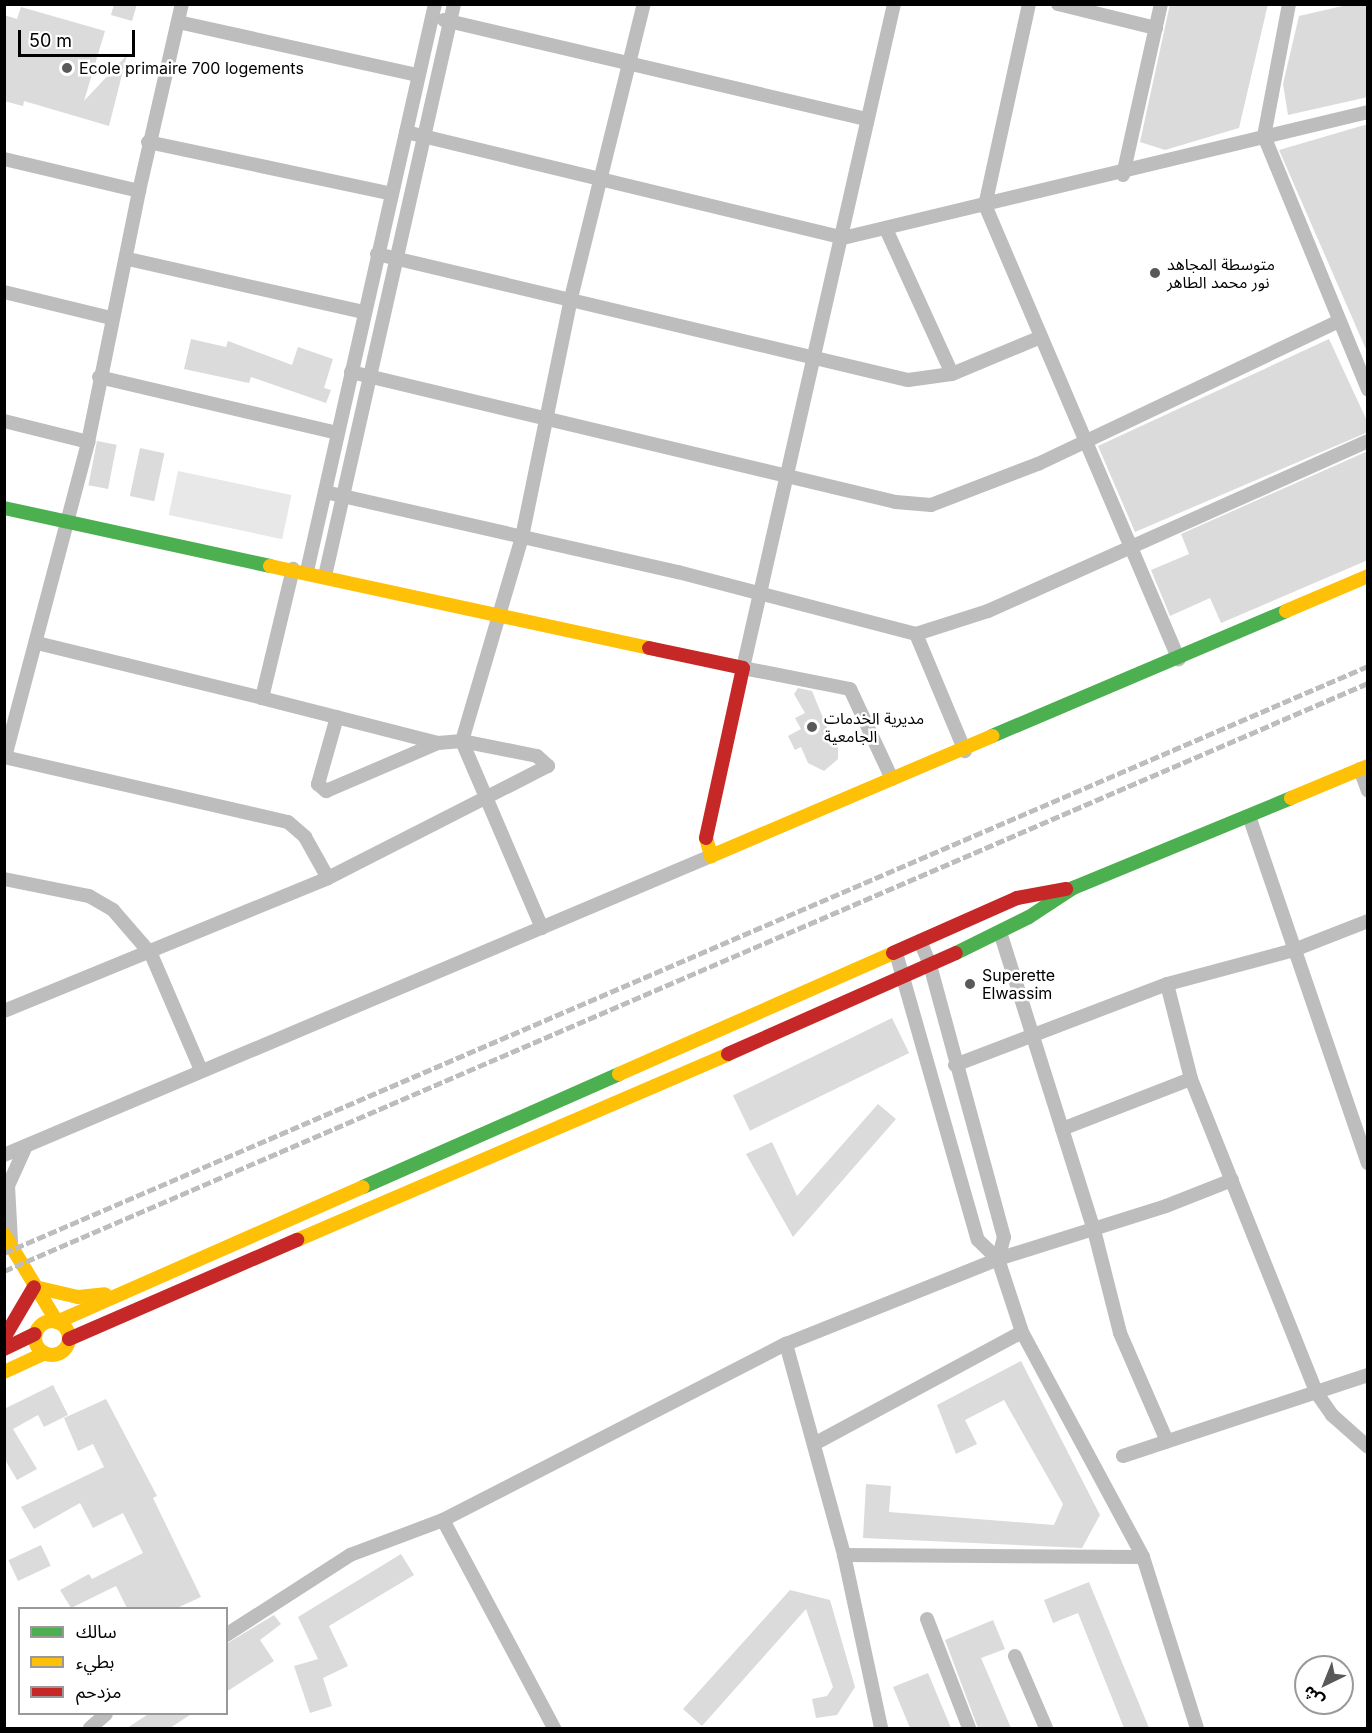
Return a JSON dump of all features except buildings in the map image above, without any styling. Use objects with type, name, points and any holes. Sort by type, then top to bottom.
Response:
[{"type":"street","points":[[182,4],[148,142],[128,259],[111,318],[88,442],[69,524],[5,757],[288,822],[305,837],[328,878]]},
{"type":"street","points":[[325,576],[454,4]]},
{"type":"street","points":[[542,928],[462,741],[522,537],[571,298],[631,64],[644,4]]},
{"type":"street","points":[[711,856],[705,842],[762,593],[784,474],[843,238],[867,119],[894,4]]},
{"type":"street","points":[[1029,4],[985,205],[1085,439],[1129,550],[1179,659]]},
{"type":"street","points":[[1058,4],[1156,28]]},
{"type":"street","points":[[1123,174],[1161,4]]},
{"type":"street","points":[[1288,4],[1264,136],[1337,322],[1368,390]]},
{"type":"street","points":[[262,698],[325,492],[417,75],[434,11],[450,21],[867,119]]},
{"type":"street","points":[[178,22],[417,75]]},
{"type":"street","points":[[406,132],[843,238],[1123,174],[1264,136],[1368,112]]},
{"type":"street","points":[[148,142],[392,194]]},
{"type":"street","points":[[4,159],[139,191]]},
{"type":"street","points":[[886,229],[952,374]]},
{"type":"street","points":[[377,254],[571,298],[908,380],[952,374],[1041,337]]},
{"type":"street","points":[[128,259],[364,312]]},
{"type":"street","points":[[4,292],[111,318]]},
{"type":"street","points":[[351,372],[896,502],[931,505],[994,483],[1337,322]]},
{"type":"street","points":[[99,378],[337,433]]},
{"type":"street","points":[[4,421],[88,442]]},
{"type":"street","points":[[325,492],[762,593],[916,634],[988,611],[1129,550],[1368,441]]},
{"type":"street","points":[[4,508],[69,524],[300,570],[500,618],[850,689],[892,779]]},
{"type":"street","points":[[5,1156],[201,1070],[892,779],[965,751],[1368,576]]},
{"type":"street","points":[[916,634],[965,751]]},
{"type":"street","points":[[4,1011],[151,954],[328,878],[488,800],[543,771],[547,763],[537,756],[462,741],[438,742],[37,643]]},
{"type":"street","points":[[337,717],[318,784],[326,791],[438,742]]},
{"type":"street","points":[[4,1372],[45,1353],[61,1352],[69,1339],[905,977],[1000,932],[1073,888],[1364,767],[1368,791]]},
{"type":"street","points":[[1249,816],[1294,950],[1361,1119],[1368,1163]]},
{"type":"street","points":[[4,879],[103,902],[151,954],[201,1070]]},
{"type":"street","points":[[4,1349],[57,1322],[1017,898],[1073,888]]},
{"type":"street","points":[[955,1065],[1167,984],[1294,950],[1368,921]]},
{"type":"street","points":[[1000,932],[1094,1230],[1119,1333],[1167,1441]]},
{"type":"street","points":[[920,942],[930,965],[955,1065],[1004,1237],[998,1259]]},
{"type":"street","points":[[896,953],[905,977],[978,1240],[998,1259],[1022,1332],[1143,1557],[1197,1728]]},
{"type":"street","points":[[1167,984],[1191,1079],[1316,1392],[1332,1415],[1368,1447]]},
{"type":"street","points":[[1062,1129],[1191,1079]]},
{"type":"street","points":[[26,1146],[12,1169],[8,1186],[8,1237],[34,1287],[47,1299],[57,1322],[66,1328],[69,1339]]},
{"type":"street","points":[[228,1634],[350,1555],[443,1520],[786,1344],[998,1259],[1094,1230],[1232,1180]]},
{"type":"street","points":[[34,1287],[91,1297],[134,1288]]},
{"type":"street","points":[[34,1287],[31,1308],[45,1353]]},
{"type":"street","points":[[4,1338],[34,1287]]},
{"type":"street","points":[[814,1444],[1022,1332]]},
{"type":"street","points":[[786,1344],[844,1555],[881,1728]]},
{"type":"street","points":[[1123,1456],[1368,1375]]},
{"type":"street","points":[[443,1520],[554,1728]]},
{"type":"street","points":[[844,1555],[1143,1557]]},
{"type":"street","points":[[927,1619],[969,1728]]},
{"type":"street","points":[[1015,1656],[1046,1728]]},
{"type":"street","points":[[90,1728],[104,1715]]},
{"type":"shaded area","points":[[178,471],[291,495],[282,539],[169,515]]},
{"type":"railway","points":[[4,1253],[1368,666]]},
{"type":"railway","points":[[4,1271],[1368,683]]},
{"type":"traffic: fast","points":[[4,508],[270,566]]},
{"type":"traffic: fast","points":[[992,736],[1286,611]]},
{"type":"traffic: fast","points":[[956,953],[1029,917],[1073,888],[1291,798]]},
{"type":"traffic: fast","points":[[363,1187],[619,1074]]},
{"type":"traffic: slow","points":[[270,566],[649,648]]},
{"type":"traffic: slow","points":[[1286,611],[1368,576]]},
{"type":"traffic: slow","points":[[706,838],[711,856],[992,736]]},
{"type":"traffic: slow","points":[[1291,798],[1368,766]]},
{"type":"traffic: slow","points":[[619,1074],[893,953]]},
{"type":"traffic: slow","points":[[297,1240],[728,1054]]},
{"type":"traffic: slow","points":[[4,1234],[57,1322],[363,1187]]},
{"type":"traffic: slow","points":[[35,1287],[78,1297],[105,1294]]},
{"type":"traffic: slow","points":[[52,1321],[64,1326],[69,1338],[64,1350],[52,1355],[40,1350],[35,1338],[40,1326],[52,1321]]},
{"type":"traffic: slow","points":[[4,1372],[45,1353]]},
{"type":"traffic: jam","points":[[649,648],[743,668],[706,838]]},
{"type":"traffic: jam","points":[[893,953],[1017,898],[1066,889]]},
{"type":"traffic: jam","points":[[728,1054],[956,953]]},
{"type":"traffic: jam","points":[[69,1339],[297,1240]]},
{"type":"traffic: jam","points":[[4,1338],[34,1287]]},
{"type":"traffic: jam","points":[[4,1349],[35,1334]]},
{"type":"place","name":"Ecole primaire 700 logements","points":[[67,68]]},
{"type":"place","name":"متوسطة المجاهد نور محمد الطاهر","points":[[1155,273]]},
{"type":"place","name":"مديرية الخدمات الجامعية","points":[[812,727]]},
{"type":"place","name":"Superette Elwassim","points":[[970,984]]}]
